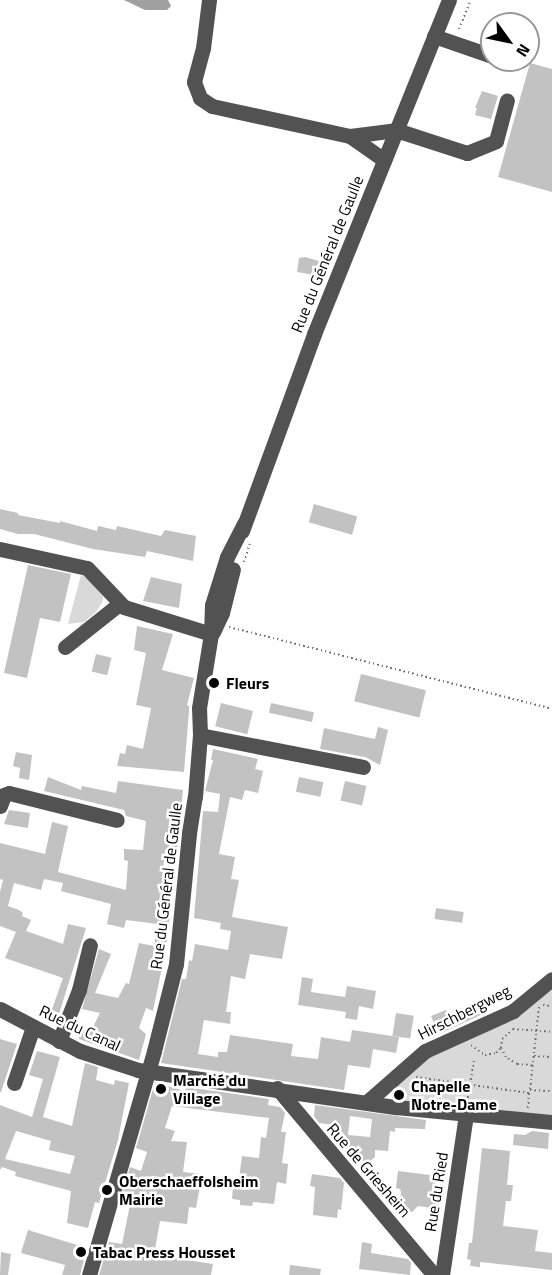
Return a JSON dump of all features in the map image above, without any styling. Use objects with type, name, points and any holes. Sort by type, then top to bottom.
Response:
[{"type":"street","points":[[208,0],[203,48],[194,82],[200,98],[213,106],[350,136],[396,130],[467,153],[496,141],[507,100]]},
{"type":"street","name":"Rue du Général de Gaulle","points":[[89,1275],[148,1072],[179,944],[200,735],[200,701],[211,634],[222,613],[244,523],[314,334],[449,0]]},
{"type":"street","points":[[434,36],[480,52]]},
{"type":"street","points":[[350,136],[384,160]]},
{"type":"street","points":[[0,549],[87,568],[119,604],[211,634]]},
{"type":"street","points":[[65,647],[119,604]]},
{"type":"street","points":[[200,735],[363,767]]},
{"type":"street","points":[[0,806],[4,795],[9,793],[117,820]]},
{"type":"street","points":[[59,1041],[79,990],[90,945]]},
{"type":"street","name":"Hirschbergweg","points":[[367,1102],[425,1051],[513,1011],[552,979]]},
{"type":"street","name":"Rue du Canal","points":[[0,1009],[59,1041],[117,1065],[148,1072],[367,1102],[552,1122]]},
{"type":"street","points":[[14,1083],[33,1027]]},
{"type":"street","name":"Rue de Griesheim","points":[[277,1088],[434,1275]]},
{"type":"street","name":"Rue du Ried","points":[[442,1275],[466,1114]]},
{"type":"path","points":[[453,43],[471,0]]},
{"type":"path","points":[[242,567],[251,539]]},
{"type":"path","points":[[230,619],[228,627],[552,709]]},
{"type":"path","points":[[528,1112],[539,1005],[552,1006]]},
{"type":"path","points":[[533,1065],[513,1062],[506,1057],[501,1048],[502,1039],[509,1031],[520,1028],[552,1032]]},
{"type":"path","points":[[471,1046],[485,1055],[495,1053],[501,1048]]},
{"type":"path","points":[[534,1056],[552,1057]]},
{"type":"path","points":[[466,1114],[474,1060]]},
{"type":"path","points":[[400,1073],[470,1085],[552,1091]]},
{"type":"shaded area","points":[[124,0],[168,0],[171,6],[167,10],[145,10]]},
{"type":"shaded area","points":[[81,575],[90,580],[103,596],[103,601],[96,612],[84,622],[68,624]]},
{"type":"shaded area","points":[[552,990],[552,1117],[404,1102],[405,1093],[392,1091],[393,1086],[423,1059],[518,1017]]},
{"type":"building","points":[[540,66],[552,69],[552,192],[498,177],[527,72],[540,72]]},
{"type":"building","points":[[482,91],[498,96],[491,119],[475,115],[477,108],[475,108]]},
{"type":"building","points":[[305,257],[322,262],[320,276],[297,272],[299,258]]},
{"type":"building","points":[[314,504],[357,516],[352,535],[309,522]]},
{"type":"building","points":[[0,509],[18,513],[18,515],[60,523],[60,521],[97,531],[98,526],[116,530],[117,526],[161,536],[165,530],[196,536],[193,561],[147,551],[145,557],[93,549],[34,534],[18,534],[0,529]]},
{"type":"building","points":[[28,565],[71,574],[60,622],[40,618],[27,678],[4,673]]},
{"type":"building","points":[[151,577],[182,584],[179,608],[143,601]]},
{"type":"building","points":[[137,626],[173,634],[162,670],[194,678],[187,705],[189,711],[184,772],[117,766],[120,753],[125,754],[127,745],[143,749],[151,708],[136,705],[146,653],[134,650]]},
{"type":"building","points":[[96,654],[112,658],[107,675],[92,671]]},
{"type":"building","points":[[361,674],[426,690],[419,717],[354,701]]},
{"type":"building","points":[[221,703],[253,711],[247,734],[215,726]]},
{"type":"building","points":[[271,703],[314,712],[312,722],[269,713]]},
{"type":"building","points":[[378,727],[388,730],[380,765],[365,757],[320,749],[324,728],[375,739]]},
{"type":"building","points":[[213,749],[258,759],[255,769],[263,771],[258,793],[245,790],[242,800],[230,797],[219,854],[235,857],[231,879],[239,880],[232,917],[288,927],[282,959],[250,954],[245,979],[231,976],[226,1012],[231,1012],[230,1024],[204,1020],[198,1054],[218,1057],[218,1052],[227,1052],[230,1035],[293,1044],[291,1056],[318,1059],[321,1037],[350,1042],[352,1030],[399,1037],[396,1053],[373,1049],[370,1068],[348,1065],[344,1090],[161,1063],[182,979],[186,979],[189,960],[192,961],[195,944],[228,950],[231,931],[220,929],[221,923],[194,918],[203,811],[218,812],[220,794],[205,791],[213,760],[211,760]]},
{"type":"building","points":[[16,752],[32,755],[29,780],[19,778],[20,768],[13,766]]},
{"type":"building","points":[[48,777],[81,790],[82,786],[116,793],[118,781],[183,790],[177,851],[165,850],[161,891],[173,893],[166,948],[153,1011],[146,1008],[139,1028],[146,1034],[139,1060],[79,1039],[80,1029],[91,1031],[100,1013],[82,1009],[99,949],[111,954],[95,993],[118,998],[126,983],[129,984],[139,943],[154,946],[158,924],[126,920],[124,928],[107,924],[111,904],[61,891],[63,883],[44,879],[41,890],[14,883],[8,906],[19,910],[23,913],[22,916],[31,920],[26,931],[63,944],[68,924],[86,928],[59,1014],[51,1012],[63,978],[5,958],[16,932],[0,926],[0,892],[3,880],[0,879],[0,843],[45,854],[52,822],[68,826],[58,872],[126,890],[128,861],[124,860],[124,849],[143,850],[146,821],[126,816],[124,810],[44,791]]},
{"type":"building","points":[[299,777],[323,782],[320,797],[296,792]]},
{"type":"building","points":[[345,781],[366,786],[362,805],[341,800]]},
{"type":"building","points":[[9,810],[30,813],[28,828],[4,824]]},
{"type":"building","points":[[436,908],[464,912],[462,923],[434,919]]},
{"type":"building","points":[[302,977],[313,979],[311,992],[345,997],[347,986],[376,991],[373,1009],[359,1006],[357,1020],[345,1018],[346,1012],[298,1005]]},
{"type":"building","points":[[480,1006],[483,1014],[439,1034],[431,1016],[446,1010],[449,1016],[467,1008]]},
{"type":"building","points":[[396,1013],[414,1016],[410,1039],[392,1036]]},
{"type":"building","points":[[0,1039],[17,1044],[1,1092],[0,1092]]},
{"type":"building","points":[[37,1051],[60,1057],[43,1117],[72,1126],[85,1063],[98,1067],[96,1080],[114,1085],[115,1080],[129,1083],[118,1140],[99,1203],[95,1202],[88,1228],[67,1223],[71,1191],[15,1176],[16,1172],[2,1167],[0,1170],[0,1105],[32,1117],[43,1079],[29,1075]],"holes":[[[16,1131],[51,1141],[49,1150],[75,1156],[70,1174],[5,1159]]]},
{"type":"building","points":[[155,1082],[185,1091],[186,1087],[269,1099],[268,1105],[280,1107],[285,1113],[281,1132],[286,1132],[282,1163],[288,1164],[286,1184],[277,1182],[274,1204],[253,1202],[252,1206],[240,1205],[240,1200],[232,1199],[233,1186],[238,1186],[242,1156],[259,1158],[261,1137],[266,1138],[269,1118],[172,1106],[165,1128],[175,1131],[171,1141],[187,1142],[183,1172],[202,1174],[196,1208],[189,1207],[187,1224],[160,1221],[154,1255],[213,1264],[211,1275],[99,1275],[109,1242],[122,1244],[130,1205],[120,1202],[130,1167],[141,1171],[147,1152],[136,1148]]},
{"type":"building","points":[[315,1105],[426,1120],[425,1129],[395,1128],[395,1132],[390,1131],[388,1151],[375,1150],[375,1157],[369,1162],[350,1160],[350,1147],[338,1146],[333,1139],[334,1125],[319,1123],[314,1116]],"holes":[[[350,1116],[372,1119],[370,1137],[348,1135]]]},
{"type":"building","points":[[532,1131],[549,1133],[548,1149],[513,1145],[514,1134],[525,1135]]},
{"type":"building","points":[[482,1148],[510,1151],[507,1185],[513,1185],[511,1201],[506,1201],[503,1226],[538,1230],[535,1251],[552,1253],[552,1270],[480,1262],[480,1267],[470,1266],[471,1260],[467,1259],[469,1243],[472,1243]]},
{"type":"building","points":[[398,1171],[430,1175],[429,1179],[440,1187],[443,1193],[438,1205],[432,1208],[418,1206],[412,1212],[399,1210],[401,1192],[396,1188]]},
{"type":"building","points":[[312,1174],[340,1178],[344,1183],[341,1210],[338,1209],[337,1218],[313,1215],[315,1187],[310,1186]]},
{"type":"building","points":[[28,1230],[87,1248],[80,1275],[62,1275],[65,1265],[21,1253]]},
{"type":"building","points":[[362,1242],[372,1244],[371,1253],[408,1259],[411,1263],[410,1275],[359,1269]]},
{"type":"building","points":[[1,1252],[11,1254],[8,1275],[0,1275]]},
{"type":"building","points":[[290,1265],[321,1269],[320,1275],[289,1275]]},
{"type":"place","name":"Fleurs","points":[[214,683]]},
{"type":"place","name":"Marché du Village","points":[[161,1089]]},
{"type":"place","name":"Chapelle Notre-Dame","points":[[399,1095]]},
{"type":"place","name":"Oberschaeffolsheim Mairie","points":[[107,1190]]},
{"type":"place","name":"Tabac Press Housset","points":[[81,1252]]}]
